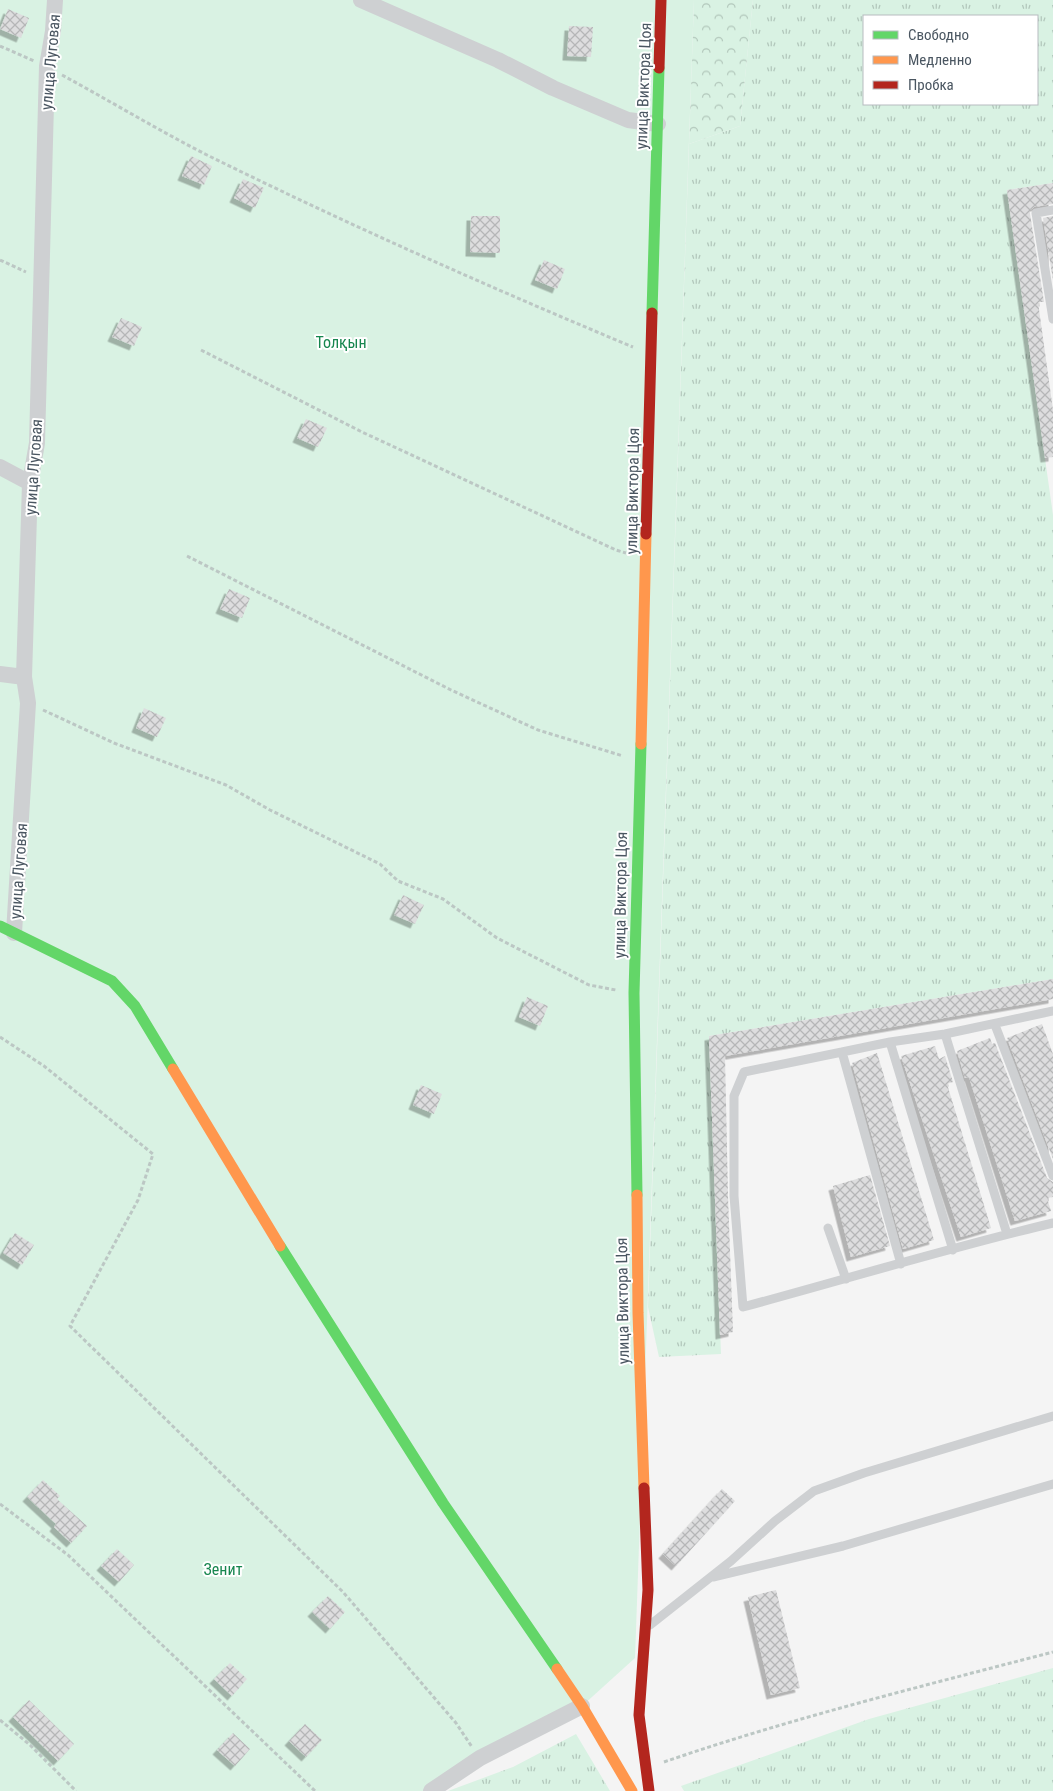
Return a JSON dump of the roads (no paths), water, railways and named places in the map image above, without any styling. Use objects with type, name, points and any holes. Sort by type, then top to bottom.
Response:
[{"type":"street","name":"улица Луговая","points":[[7,930],[28,703],[24,677],[30,483],[37,443],[47,66],[53,31],[55,0]]},
{"type":"street","points":[[361,0],[498,60],[553,88],[628,120],[658,124]]},
{"type":"street","name":"улица Виктора Цоя","points":[[649,1791],[639,1714],[648,1590],[638,1313],[634,993],[661,0]]},
{"type":"street","points":[[0,468],[30,483]]},
{"type":"street","points":[[0,674],[24,677]]},
{"type":"street","points":[[7,930],[112,981],[135,1006],[283,1250],[444,1503],[582,1706],[632,1791]]},
{"type":"street","points":[[431,1791],[480,1758],[582,1706]]},
{"type":"lane","points":[[1053,210],[1036,212],[1053,319]]},
{"type":"lane","points":[[1053,1011],[995,1025],[890,1042],[744,1072],[734,1096],[734,1196],[743,1307],[1007,1234],[1053,1224]]},
{"type":"lane","points":[[995,1025],[1053,1176]]},
{"type":"lane","points":[[945,1034],[1007,1234]]},
{"type":"lane","points":[[890,1042],[953,1250]]},
{"type":"lane","points":[[842,1052],[900,1264]]},
{"type":"lane","points":[[828,1228],[846,1279]]},
{"type":"lane","points":[[645,1628],[731,1561],[776,1521],[814,1491],[864,1473],[1053,1416]]},
{"type":"lane","points":[[711,1577],[843,1546],[1053,1484]]},
{"type":"park label","name":"Толқын","points":[[341,342]]},
{"type":"park label","name":"Зенит","points":[[223,1569]]}]
